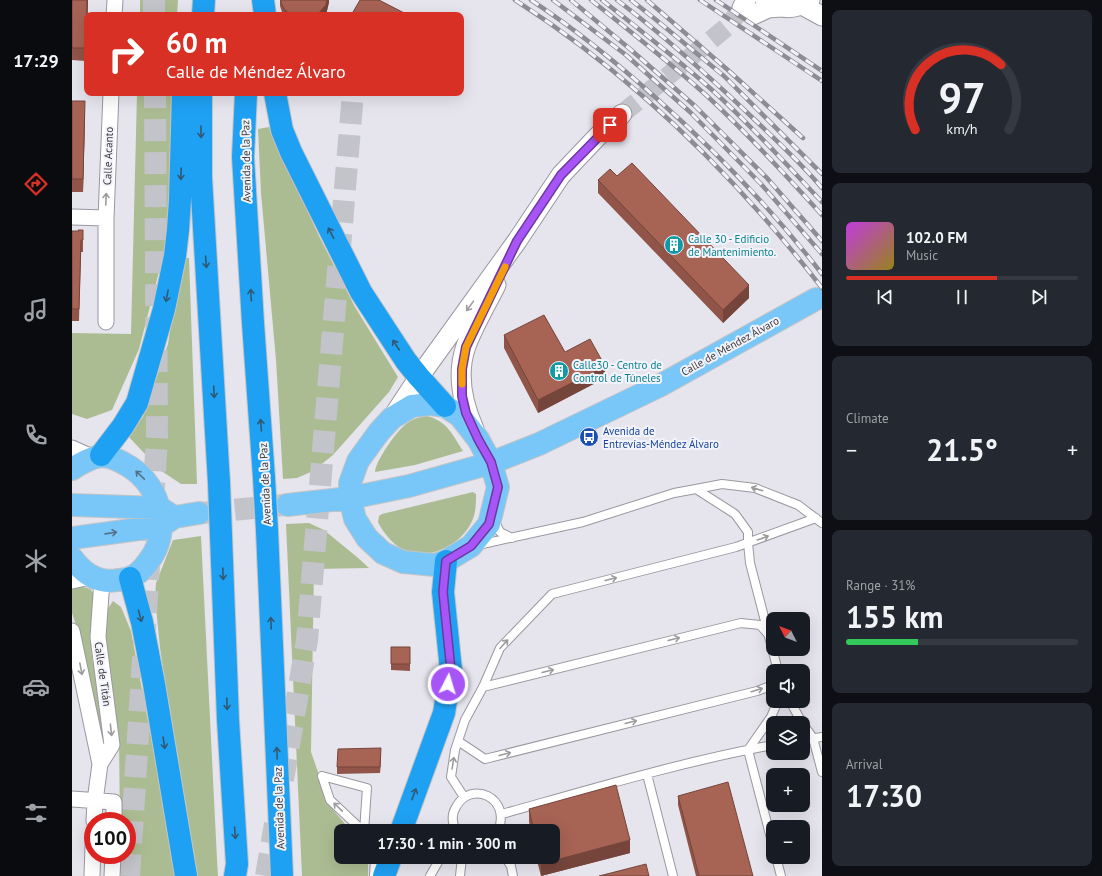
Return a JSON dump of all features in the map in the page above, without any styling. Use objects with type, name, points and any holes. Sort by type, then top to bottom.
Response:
[{"type":"highway","points":[[203,12],[204,0]]},
{"type":"highway","points":[[250,12],[251,0]]},
{"type":"highway","points":[[263,0],[265,12]]},
{"type":"highway","points":[[96,456],[123,426],[137,403],[164,309],[175,256],[178,230],[184,96]]},
{"type":"highway","points":[[201,96],[201,177],[219,483],[228,720],[237,872]]},
{"type":"highway","name":"Avenida de la Paz","points":[[246,96],[243,157],[267,530],[282,876]]},
{"type":"highway","points":[[276,96],[282,130],[291,152],[361,292],[406,361],[445,406]]},
{"type":"highway","points":[[403,824],[444,713],[451,670],[443,592],[446,561]]},
{"type":"highway","points":[[130,578],[142,622],[154,684],[186,876]]},
{"type":"highway","points":[[384,876],[388,864]]},
{"type":"main road","name":"Calle de Méndez Álvaro","points":[[287,505],[350,498],[408,486],[491,462],[540,444],[661,385],[816,299]]},
{"type":"main road","points":[[431,404],[445,406],[460,416],[478,439],[491,462],[498,487],[489,524],[471,546],[446,561],[435,565],[403,562],[383,553],[367,538],[355,519],[350,498],[350,483],[358,461],[379,432],[392,418],[412,406],[431,404]]},
{"type":"main road","points":[[72,469],[96,456],[111,457],[120,460],[147,482],[155,494],[165,517],[152,557],[142,570],[130,578],[111,581],[88,579],[72,558]]},
{"type":"main road","points":[[72,505],[165,517]]},
{"type":"main road","points":[[72,538],[165,517],[199,513]]},
{"type":"street","points":[[114,12],[115,0]]},
{"type":"street","points":[[747,7],[768,8],[773,4],[792,8],[806,2],[822,16]]},
{"type":"street","name":"Calle Acanto","points":[[106,322],[106,218],[111,96]]},
{"type":"street","points":[[392,418],[419,377],[517,241],[561,175],[598,136],[622,114]]},
{"type":"street","points":[[72,217],[106,218]]},
{"type":"street","points":[[478,439],[466,413],[462,396],[463,362],[466,347],[517,241]]},
{"type":"street","points":[[72,448],[96,456]]},
{"type":"street","name":"Calle de Titán","points":[[88,579],[98,637],[112,745],[100,764]]},
{"type":"street","name":"Calle de Titán","points":[[72,631],[100,764],[94,812]]},
{"type":"street","points":[[72,799],[114,802],[114,812]]},
{"type":"street","points":[[92,864],[92,876]]},
{"type":"street","points":[[112,876],[113,864]]},
{"type":"lane","points":[[471,546],[583,522],[674,493],[722,484],[755,488],[798,505],[819,520]]},
{"type":"lane","points":[[696,489],[735,514],[748,532],[750,563],[766,624]]},
{"type":"lane","points":[[492,511],[494,523],[500,532],[512,538]]},
{"type":"lane","points":[[464,797],[450,777],[455,750],[465,720],[483,687],[500,648],[552,594],[748,543],[819,520]]},
{"type":"lane","points":[[483,687],[741,623],[760,625],[766,632]]},
{"type":"lane","points":[[458,740],[485,759],[766,687]]},
{"type":"lane","points":[[766,820],[748,750],[771,717],[775,708]]},
{"type":"lane","points":[[810,734],[813,738],[822,772]]},
{"type":"lane","points":[[810,739],[822,737]]},
{"type":"lane","points":[[502,814],[646,774],[766,746]]},
{"type":"lane","points":[[646,774],[673,876]]},
{"type":"lane","points":[[322,776],[367,788],[363,831],[330,800],[322,776]]},
{"type":"lane","points":[[454,824],[452,819],[454,810],[458,803],[464,797],[472,794],[489,796],[496,802],[502,814],[501,824]]},
{"type":"lane","points":[[374,876],[375,864]]},
{"type":"lane","points":[[430,876],[437,864]]},
{"type":"lane","points":[[460,876],[461,864]]},
{"type":"lane","points":[[509,864],[513,876]]},
{"type":"lane","points":[[778,864],[781,876]]},
{"type":"green space","points":[[140,0],[178,0],[177,12],[140,12]]},
{"type":"green space","points":[[137,96],[174,96],[171,225],[139,349],[112,410],[87,419],[72,414],[72,333],[131,334]]},
{"type":"green space","points":[[269,127],[319,236],[355,307],[398,377],[389,392],[333,455],[313,471],[297,478],[283,479],[276,360],[261,193],[258,129]]},
{"type":"green space","points":[[181,258],[189,258],[197,484],[181,484],[160,470],[128,436],[143,417],[168,344]]},
{"type":"green space","points":[[427,416],[440,421],[452,434],[463,451],[415,465],[375,472],[383,454],[402,428],[408,422]]},
{"type":"green space","points":[[473,492],[476,494],[476,504],[473,518],[468,529],[454,543],[436,552],[417,554],[403,550],[390,540],[378,522],[379,516],[382,514]]},
{"type":"green space","points":[[309,523],[324,530],[369,568],[314,569],[311,752],[330,806],[345,824],[334,824],[334,864],[368,864],[368,876],[302,876],[286,524]]},
{"type":"green space","points":[[201,536],[218,876],[195,876],[191,837],[174,741],[160,648],[155,597],[156,583],[173,540]]},
{"type":"green space","points":[[80,586],[90,589],[94,594],[91,635],[92,658],[102,708],[105,739],[101,746],[80,637],[72,613],[72,587]]},
{"type":"green space","points":[[113,601],[121,607],[131,631],[177,876],[121,876],[121,864],[136,864],[136,812],[120,812],[119,744],[105,637],[107,610]]},
{"type":"building","points":[[72,0],[87,0],[87,12],[84,12],[84,48],[72,48]]},
{"type":"building","points":[[281,0],[327,0],[326,5],[320,12],[287,12],[281,3]]},
{"type":"building","points":[[360,0],[379,0],[402,12],[353,12]]},
{"type":"building","points":[[72,101],[85,101],[83,179],[72,179]]},
{"type":"building","name":"Calle 30 - Edificio de Mantenimiento.","points":[[632,163],[749,285],[723,310],[598,180],[610,169],[617,176]]},
{"type":"building","points":[[78,230],[83,230],[83,240],[81,240],[79,309],[72,309],[72,231],[79,231]]},
{"type":"building","name":"Calle30 - Centro de Control de Túneles","points":[[544,315],[565,352],[590,339],[605,366],[538,400],[504,335]]},
{"type":"building","points":[[391,647],[410,647],[410,664],[391,664]]},
{"type":"building","points":[[381,748],[380,767],[337,767],[338,749]]},
{"type":"building","points":[[728,782],[753,876],[699,876],[678,796]]},
{"type":"building","points":[[616,785],[630,840],[560,859],[560,824],[532,824],[529,809]]},
{"type":"building","points":[[646,864],[649,876],[599,876]]},
{"type":"tunnel","points":[[154,0],[154,12]]},
{"type":"tunnel","points":[[622,114],[728,26],[742,8]]},
{"type":"tunnel","points":[[153,504],[157,437],[155,96]]},
{"type":"tunnel","points":[[283,780],[307,640],[353,96]]},
{"type":"tunnel","points":[[202,513],[284,505]]},
{"type":"tunnel","points":[[129,876],[150,550]]},
{"type":"tunnel","points":[[266,876],[275,824]]},
{"type":"railway","points":[[515,0],[601,61],[642,95],[681,131],[754,207],[822,288]]},
{"type":"railway","points":[[531,0],[579,34],[625,71],[678,118],[743,181],[783,226],[822,274]]},
{"type":"railway","points":[[553,0],[626,55],[690,112],[761,184],[822,254]]},
{"type":"railway","points":[[571,0],[695,106],[767,178],[822,241]]},
{"type":"railway","points":[[591,0],[706,95],[766,154],[822,215]]},
{"type":"railway","points":[[602,0],[711,89],[754,130],[822,202]]},
{"type":"railway","points":[[617,0],[671,43],[722,89],[790,153],[822,188]]},
{"type":"railway","points":[[631,0],[724,76],[822,174]]},
{"type":"railway","points":[[647,0],[803,138]]},
{"type":"railway","points":[[700,0],[822,81]]},
{"type":"railway","points":[[716,0],[822,71]]},
{"type":"slow traffic","points":[[462,384],[462,369],[466,347],[505,267]]},
{"type":"place","name":"Calle 30 - Edificio de Mantenimiento.","points":[[674,245]]},
{"type":"place","name":"Calle30 - Centro de Control de Túneles","points":[[559,371]]},
{"type":"place","name":"Avenida de Entrevías-Méndez Álvaro","points":[[589,437]]},
{"type":"route","points":[[448,684],[451,670],[443,592],[446,561],[471,546],[489,524],[498,487],[491,462],[466,413],[462,396],[462,369],[466,347],[517,241],[561,175],[610,125]]}]
